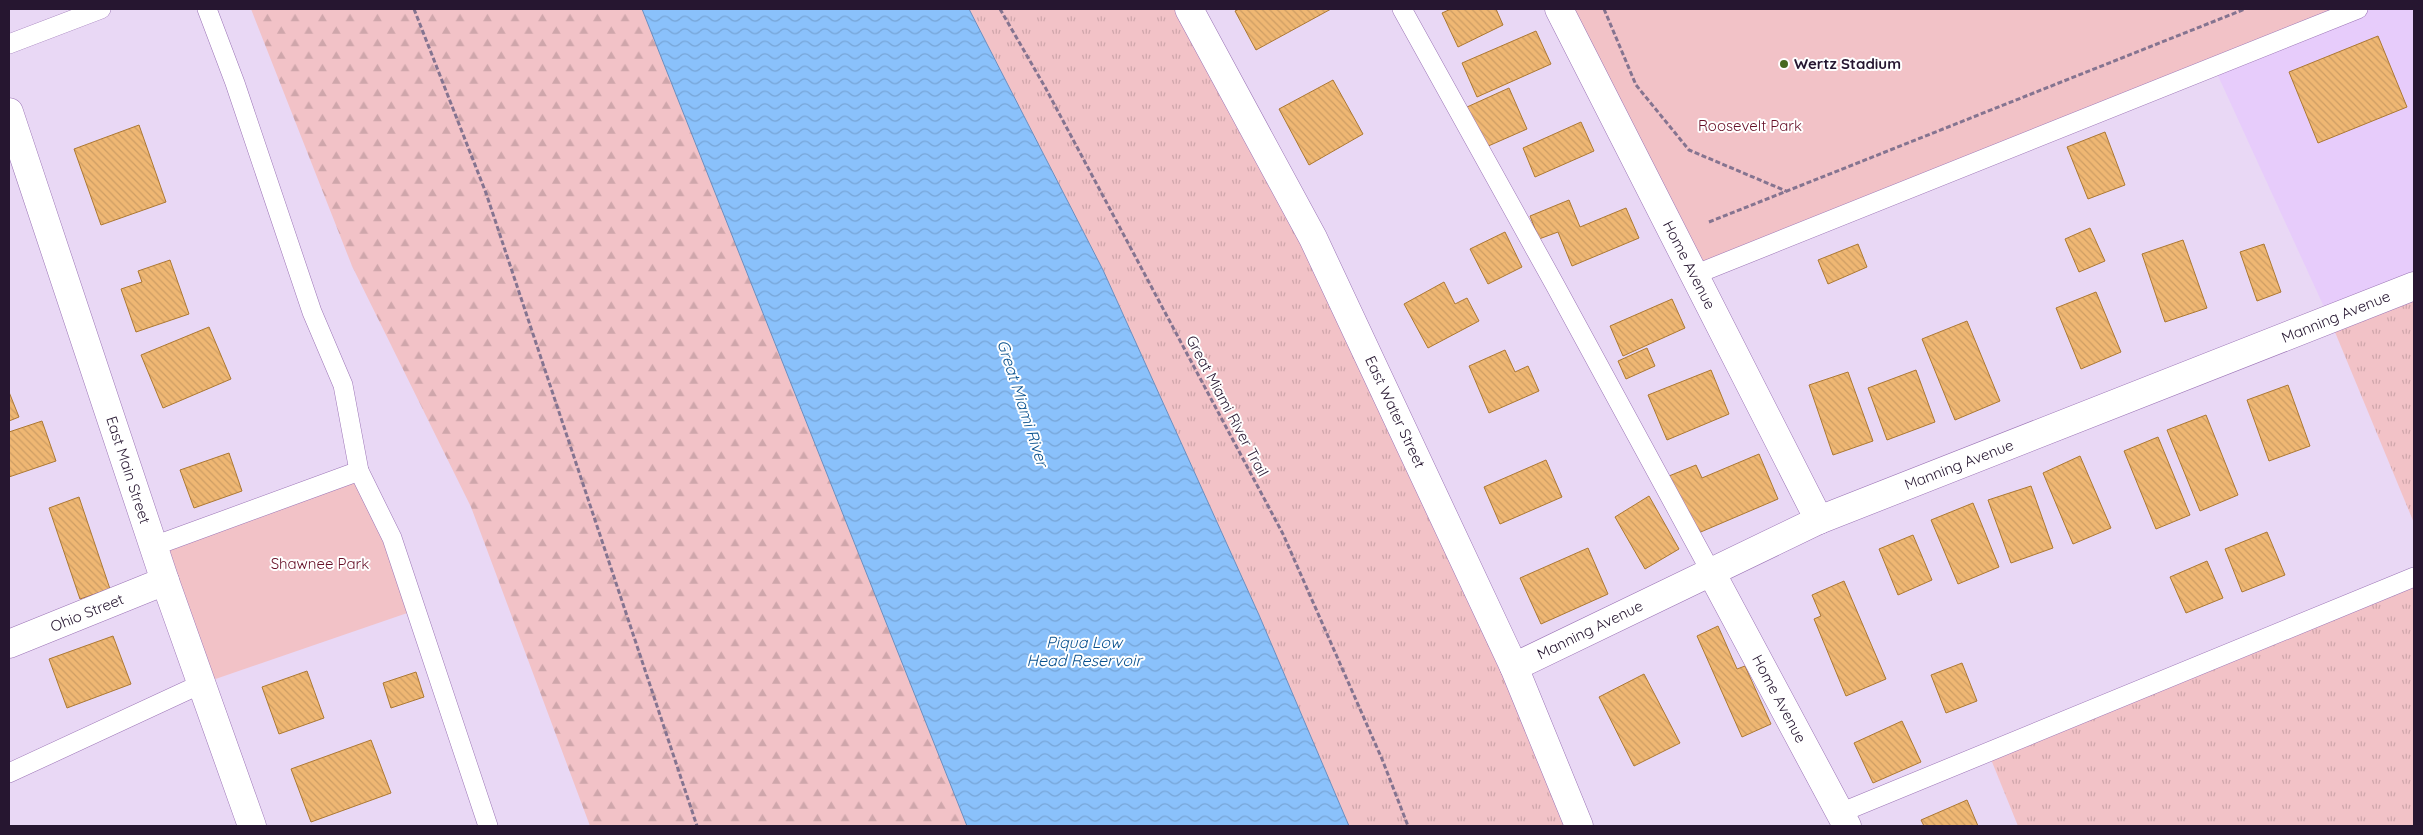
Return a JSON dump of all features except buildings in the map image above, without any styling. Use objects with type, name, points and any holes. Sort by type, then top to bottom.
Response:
[{"type":"street","name":"East Water Street","points":[[1189,9],[1313,238],[1514,667],[1579,826]]},
{"type":"street","name":"Home Avenue","points":[[1559,9],[1819,520]]},
{"type":"street","name":"East Main Street","points":[[9,112],[165,582],[252,826]]},
{"type":"street","name":"Manning Avenue","points":[[1514,667],[1819,520],[2414,286]]},
{"type":"street","name":"Home Avenue","points":[[1710,572],[1844,820]]},
{"type":"street","name":"Ohio Street","points":[[9,644],[165,582]]},
{"type":"lane","points":[[9,44],[101,9]]},
{"type":"lane","points":[[207,9],[235,83],[312,312],[343,385],[359,471],[392,538],[488,826]]},
{"type":"lane","points":[[1402,9],[1560,293],[1710,572]]},
{"type":"lane","points":[[1694,275],[2358,9]]},
{"type":"lane","points":[[154,546],[359,471]]},
{"type":"lane","points":[[1844,820],[2414,576]]},
{"type":"lane","points":[[9,772],[201,684]]},
{"type":"path","points":[[414,9],[486,193],[697,826]]},
{"type":"path","name":"Great Miami River Trail","points":[[1000,9],[1045,87],[1283,534],[1382,759],[1408,826]]},
{"type":"path","points":[[1604,9],[1636,86],[1689,150],[1786,191]]},
{"type":"path","points":[[2235,13],[2238,9]]},
{"type":"path","points":[[1709,222],[2245,9]]},
{"type":"shaded area","points":[[2358,9],[2414,9],[2414,286],[2330,320],[2214,67]]},
{"type":"green space","points":[[251,9],[642,9],[967,826],[590,826],[471,507],[352,266]]},
{"type":"green space","points":[[969,9],[1189,9],[1579,826],[1349,826],[1259,615],[1103,270]]},
{"type":"green space","name":"Roosevelt Park","points":[[1559,9],[2358,9],[1694,275]]},
{"type":"green space","points":[[2414,286],[2414,523],[2330,320]]},
{"type":"green space","name":"Shawnee Park","points":[[359,471],[416,610],[201,684],[154,546]]},
{"type":"green space","points":[[2414,577],[2414,826],[2018,826],[1988,752]]},
{"type":"water","name":"Piqua Low Head Reservoir","points":[[642,9],[969,9],[1103,270],[1259,615],[1349,826],[967,826]]},
{"type":"place","name":"Wertz Stadium","points":[[1784,64]]},
{"type":"water label","name":"Great Miami River","points":[[1023,403]]}]
